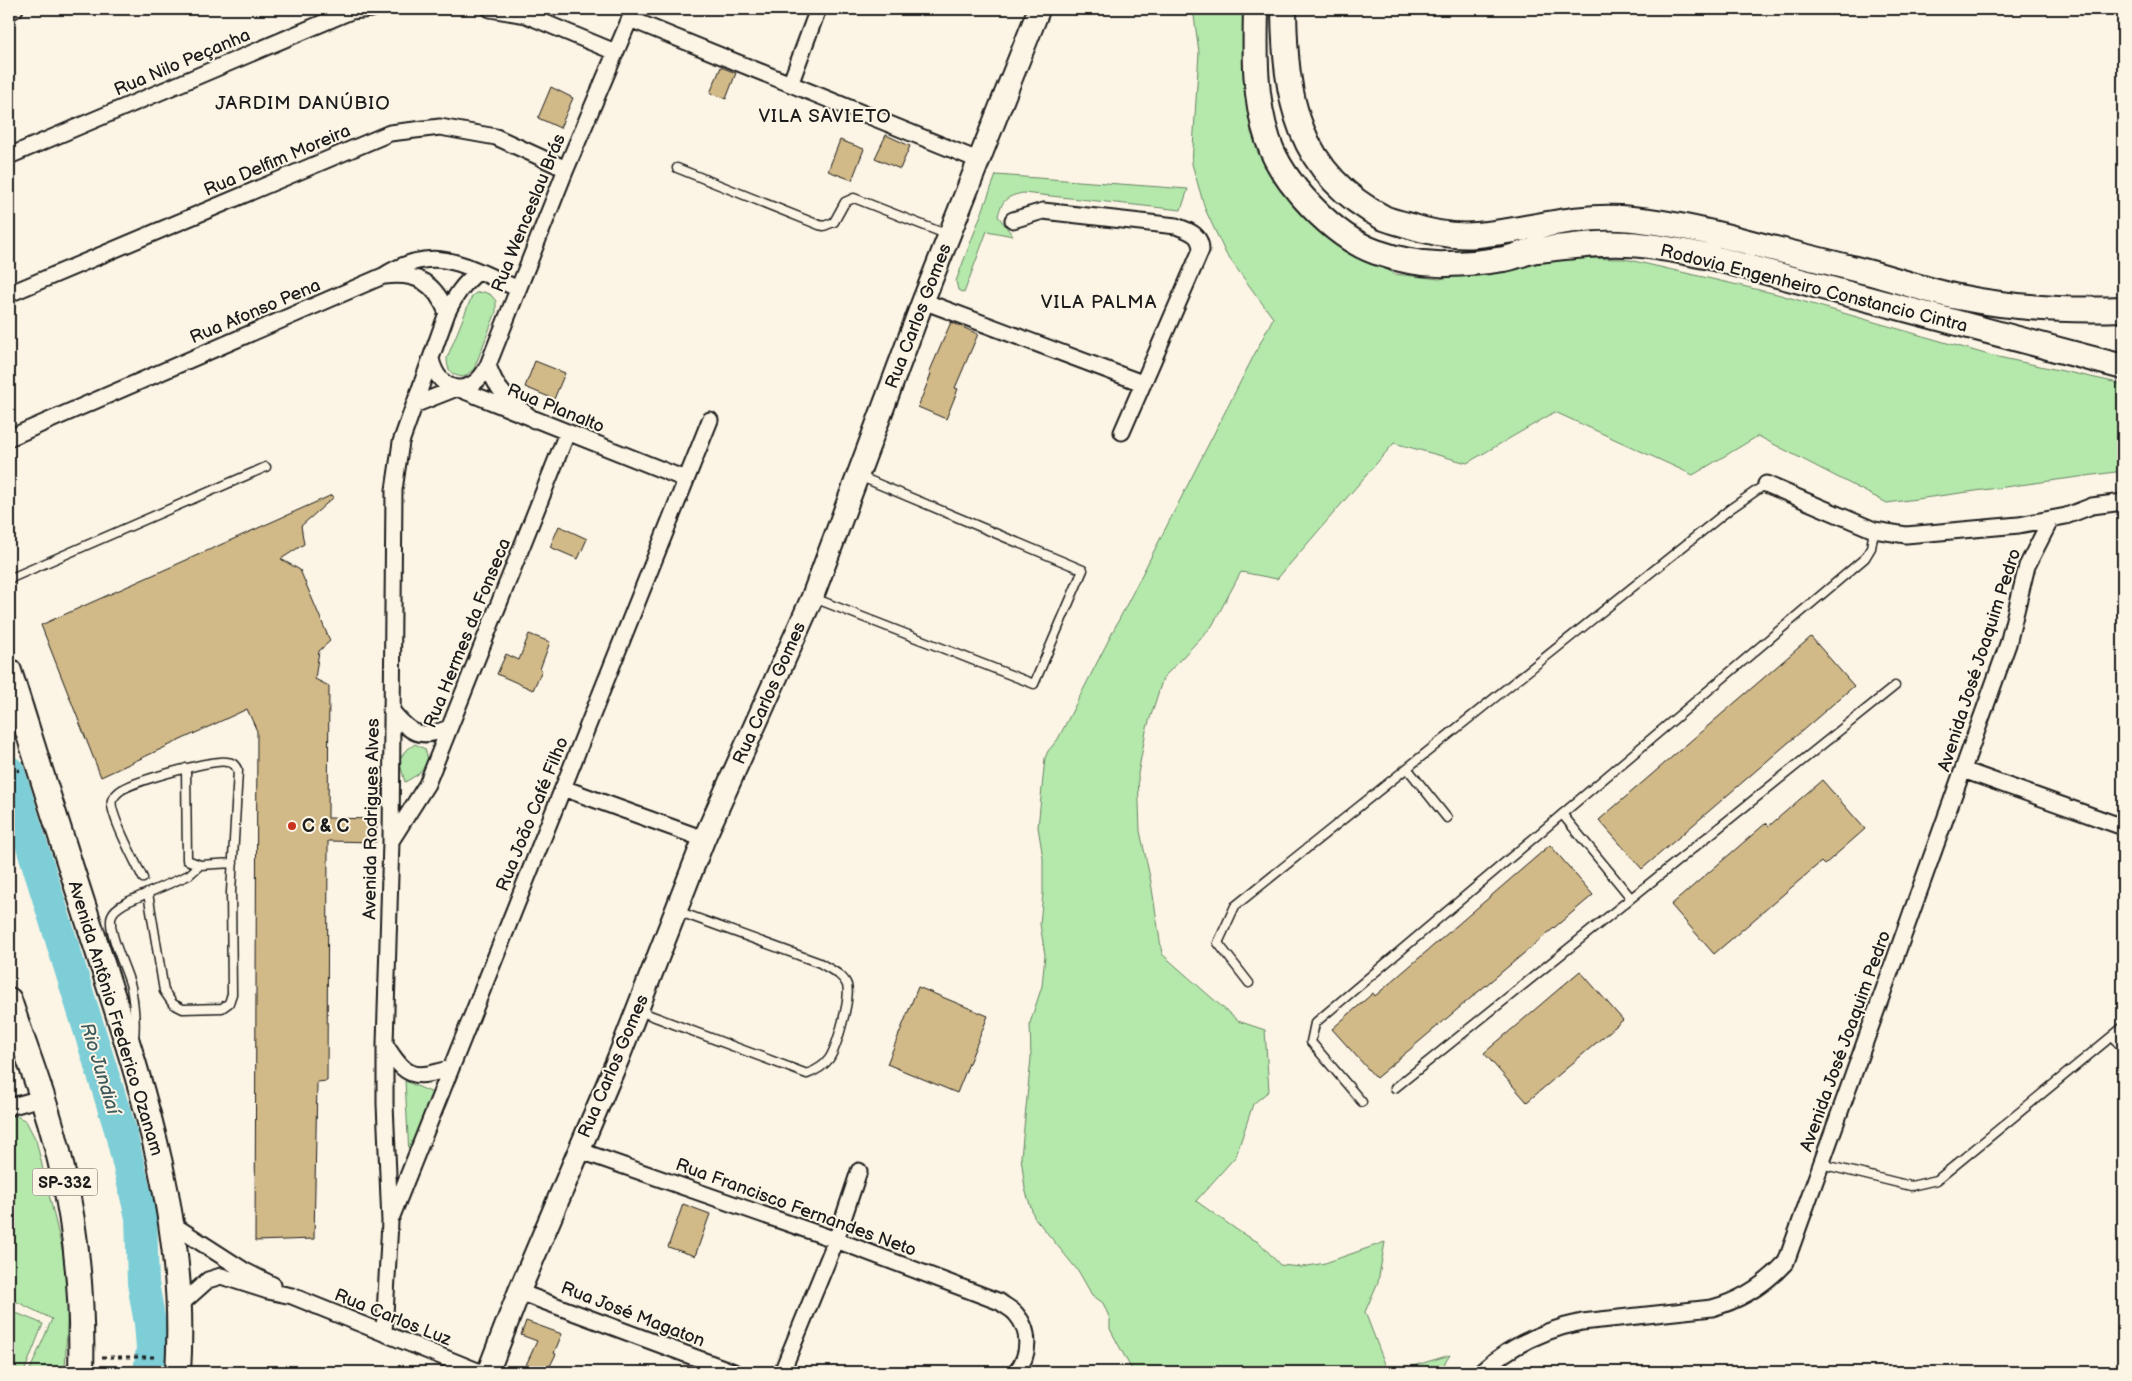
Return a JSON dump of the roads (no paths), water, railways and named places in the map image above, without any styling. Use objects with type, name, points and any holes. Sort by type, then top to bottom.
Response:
[{"type":"main road","name":"Rua Carlos Gomes","points":[[488,1372],[519,1292],[637,1011],[704,839],[812,598],[856,475],[923,301],[1039,9]]},
{"type":"main road","name":"Rodovia Engenheiro Constancio Cintra","points":[[1256,9],[1257,88],[1268,141],[1282,170],[1301,195],[1337,230],[1375,251],[1413,262],[1447,264],[1504,259],[1534,251],[1588,245],[1627,244],[1664,248],[1710,257],[2123,367]]},
{"type":"main road","name":"Rodovia Engenheiro Constancio Cintra","points":[[1284,9],[1288,79],[1295,115],[1310,149],[1331,178],[1354,198],[1385,218],[1425,231],[1475,236],[1579,220],[1618,218],[1656,221],[1704,230],[1958,297],[2035,307],[2080,310],[2123,309]]},
{"type":"main road","name":"Avenida Antônio Frederico Ozanam","points":[[9,671],[133,1060],[156,1143],[172,1224],[180,1305],[171,1365]]},
{"type":"main road","name":"SP-332","points":[[9,1000],[60,1158],[73,1222],[80,1287],[81,1372]]},
{"type":"street","points":[[9,12],[15,9]]},
{"type":"street","name":"Rua Nilo Peçanha","points":[[9,156],[351,11],[372,9]]},
{"type":"street","points":[[490,9],[526,15],[616,52]]},
{"type":"street","points":[[791,82],[818,9]]},
{"type":"street","points":[[632,14],[978,160]]},
{"type":"street","name":"Rua Wenceslau Brás","points":[[457,388],[471,386],[482,378],[566,169],[632,14]]},
{"type":"street","name":"Rua Delfim Moreira","points":[[9,294],[390,133],[440,128],[496,137],[566,169]]},
{"type":"street","points":[[1013,220],[1043,211],[1176,226],[1190,231],[1198,237],[1201,243],[1201,250],[1122,432]]},
{"type":"street","name":"Rua Afonso Pena","points":[[9,438],[383,276],[400,265],[420,259],[460,263],[517,288]]},
{"type":"street","name":"Avenida Rodrigues Alves","points":[[384,1333],[390,1222],[385,1104],[385,1044],[391,841],[394,490],[401,442],[447,313],[454,297],[464,284],[478,272]]},
{"type":"street","points":[[383,276],[400,274],[416,277],[430,286],[441,298],[447,313]]},
{"type":"street","points":[[923,301],[1142,383]]},
{"type":"street","name":"Rua Planalto","points":[[431,359],[434,372],[443,383],[685,479]]},
{"type":"street","points":[[488,365],[494,382],[504,397],[534,420]]},
{"type":"street","points":[[414,404],[457,388]]},
{"type":"street","name":"Rua João Café Filho","points":[[390,1222],[710,420]]},
{"type":"street","name":"Rua Hermes da Fonseca","points":[[391,841],[427,784],[567,433]]},
{"type":"street","points":[[1766,484],[1874,530],[1890,534],[1922,535],[2019,525],[2066,516],[2092,506],[2123,502]]},
{"type":"street","name":"Avenida José Joaquim Pedro","points":[[1481,1372],[1510,1349],[1563,1326],[1582,1322],[1712,1308],[1727,1304],[1754,1291],[1786,1262],[2008,644],[2027,566],[2051,519]]},
{"type":"street","points":[[391,710],[405,727],[420,734],[432,735],[449,728]]},
{"type":"street","points":[[1963,770],[2123,827]]},
{"type":"street","points":[[563,788],[704,839]]},
{"type":"street","points":[[385,1044],[399,1066],[410,1074],[427,1076],[451,1068]]},
{"type":"street","points":[[9,1107],[41,1098]]},
{"type":"street","name":"Rua Francisco Fernandes Neto","points":[[578,1150],[836,1240],[1000,1302],[1016,1314],[1025,1330],[1028,1348],[1022,1365],[1016,1372]]},
{"type":"street","points":[[782,1372],[836,1240],[859,1171]]},
{"type":"street","name":"Rua Carlos Luz","points":[[172,1224],[246,1271],[292,1296],[480,1372]]},
{"type":"street","name":"Rua Carlos Luz","points":[[180,1305],[208,1280],[221,1276],[268,1291],[292,1296]]},
{"type":"street","name":"Rua José Magaton","points":[[519,1292],[734,1372]]},
{"type":"lane","points":[[677,168],[819,225],[824,226],[834,222],[845,202],[854,198],[950,236]]},
{"type":"lane","points":[[9,579],[266,467]]},
{"type":"lane","points":[[812,598],[1034,684],[1083,570],[856,475]]},
{"type":"lane","points":[[1248,983],[1218,943],[1235,906],[1730,508],[1766,484]]},
{"type":"lane","points":[[1362,1102],[1311,1042],[1315,1023],[1865,558],[1871,548],[1874,530]]},
{"type":"lane","points":[[1395,1088],[1895,686]]},
{"type":"lane","points":[[143,878],[111,806],[113,798],[120,790],[186,768],[219,761],[230,762],[236,766],[238,771],[232,863],[232,994],[229,1003],[222,1008],[183,1009],[173,1004],[164,991],[148,893]]},
{"type":"lane","points":[[186,768],[187,860],[200,865],[232,863]]},
{"type":"lane","points":[[1407,768],[1447,818]]},
{"type":"lane","points":[[1562,814],[1631,898]]},
{"type":"lane","points":[[133,1060],[136,1018],[130,985],[112,930],[112,916],[118,908],[127,902],[189,875],[200,865]]},
{"type":"lane","points":[[637,1011],[806,1074],[816,1071],[829,1059],[841,1026],[849,994],[846,982],[838,974],[820,963],[676,910]]},
{"type":"lane","points":[[1821,1164],[1911,1186],[1937,1180],[2123,1027]]},
{"type":"lane","points":[[2112,1036],[2123,1049]]},
{"type":"waterway","name":"Rio Jundiaí","points":[[9,772],[120,1129],[141,1217],[143,1283],[152,1348],[149,1372]]},
{"type":"place","name":"C & C","points":[[292,826]]},
{"type":"district","name":"JARDIM DANÚBIO","points":[[303,102]]},
{"type":"district","name":"VILA SAVIETO","points":[[825,115]]},
{"type":"district","name":"VILA PALMA","points":[[1099,301]]}]
